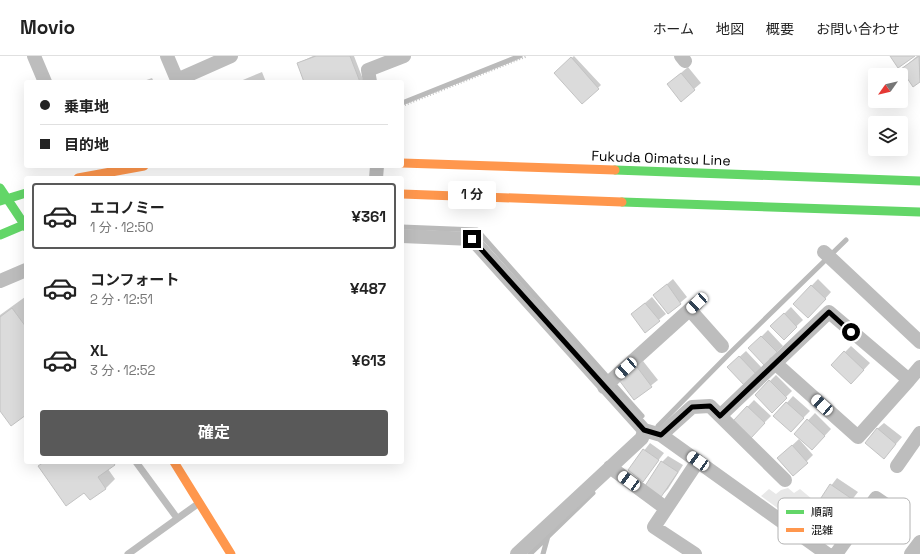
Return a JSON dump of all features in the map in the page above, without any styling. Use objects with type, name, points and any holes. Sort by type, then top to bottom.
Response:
[{"type":"main road","name":"Fukuda Oimatsu Line","points":[[404,163],[920,181]]},
{"type":"main road","points":[[90,176],[133,168]]},
{"type":"main road","points":[[0,188],[4,200],[24,223]]},
{"type":"main road","points":[[4,200],[24,194]]},
{"type":"main road","points":[[404,194],[920,212]]},
{"type":"main road","points":[[0,235],[24,226]]},
{"type":"main road","points":[[175,464],[231,554]]},
{"type":"street","points":[[34,56],[44,80]]},
{"type":"street","points":[[167,56],[177,80]]},
{"type":"street","points":[[179,80],[231,56]]},
{"type":"street","points":[[370,80],[368,70],[404,56]]},
{"type":"street","points":[[404,236],[472,239],[609,383],[644,430],[661,435],[778,515]]},
{"type":"street","points":[[827,255],[920,342]]},
{"type":"street","points":[[0,281],[24,271]]},
{"type":"street","points":[[609,383],[693,307],[722,346]]},
{"type":"street","points":[[720,416],[829,312],[908,380]]},
{"type":"street","points":[[775,363],[858,437],[920,367]]},
{"type":"street","points":[[661,435],[692,407],[710,406],[785,480]]},
{"type":"street","points":[[517,554],[614,470],[642,438],[644,430]]},
{"type":"street","points":[[897,466],[920,433]]},
{"type":"street","points":[[695,554],[654,527],[698,461]]},
{"type":"street","points":[[614,470],[660,504]]},
{"type":"street","points":[[912,554],[920,542]]},
{"type":"street","points":[[821,544],[834,553],[841,544]]},
{"type":"lane","points":[[137,464],[177,518]]},
{"type":"lane","points":[[128,554],[199,502]]},
{"type":"path","points":[[404,105],[526,56]]},
{"type":"shaded area","points":[[788,488],[794,493],[800,489],[811,498],[778,498],[778,508],[761,496],[769,489],[776,494],[781,490]]},
{"type":"building","points":[[316,56],[350,56],[359,80],[303,80],[297,63]]},
{"type":"building","points":[[890,56],[915,56],[898,68]]},
{"type":"building","points":[[919,56],[920,82],[913,87],[908,80],[908,68],[902,68]]},
{"type":"building","points":[[571,57],[599,89],[582,104],[554,73]]},
{"type":"building","points":[[681,73],[695,90],[681,102],[667,84]]},
{"type":"building","points":[[667,284],[681,304],[668,314],[653,295]]},
{"type":"building","points":[[811,285],[826,299],[808,318],[793,304]]},
{"type":"building","points":[[645,303],[660,321],[645,333],[631,314]]},
{"type":"building","points":[[12,308],[24,324],[24,416],[11,426],[0,411],[0,317]]},
{"type":"building","points":[[784,313],[797,327],[784,340],[770,326]]},
{"type":"building","points":[[761,336],[778,353],[765,366],[748,348]]},
{"type":"building","points":[[844,351],[864,370],[851,384],[831,365]]},
{"type":"building","points":[[739,356],[757,375],[745,386],[727,367]]},
{"type":"building","points":[[637,367],[652,387],[634,400],[619,380]]},
{"type":"building","points":[[769,380],[787,398],[772,413],[755,395]]},
{"type":"building","points":[[786,402],[804,418],[791,432],[773,416]]},
{"type":"building","points":[[747,406],[765,423],[751,438],[733,421]]},
{"type":"building","points":[[807,419],[825,436],[812,450],[794,434]]},
{"type":"building","points":[[877,428],[896,444],[884,459],[865,443]]},
{"type":"building","points":[[792,445],[808,463],[793,476],[777,458]]},
{"type":"building","points":[[643,449],[659,460],[643,482],[628,470]]},
{"type":"building","points":[[661,461],[678,472],[661,497],[645,486]]},
{"type":"building","points":[[41,464],[115,465],[98,477],[106,489],[90,500],[84,493],[66,506],[38,466]]},
{"type":"building","points":[[830,484],[851,498],[821,498]]},
{"type":"waterway","points":[[404,102],[520,56]]},
{"type":"waterway","points":[[404,227],[477,230],[642,416]]},
{"type":"waterway","points":[[658,426],[730,353],[846,240]]},
{"type":"waterway","points":[[530,554],[593,493]]},
{"type":"waterway","points":[[543,554],[548,536]]},
{"type":"traffic: fast","points":[[615,170],[920,181]]},
{"type":"traffic: fast","points":[[0,188],[24,224]]},
{"type":"traffic: fast","points":[[0,201],[24,194]]},
{"type":"traffic: fast","points":[[622,202],[920,212]]},
{"type":"traffic: fast","points":[[0,235],[24,225]]},
{"type":"traffic: slow","points":[[404,163],[615,170]]},
{"type":"traffic: slow","points":[[89,176],[133,168]]},
{"type":"traffic: slow","points":[[404,194],[622,202]]},
{"type":"traffic: slow","points":[[175,464],[231,554]]},
{"type":"route","points":[[472,239],[644,430],[661,435],[692,407],[710,406],[720,416],[829,312],[851,332]]}]
